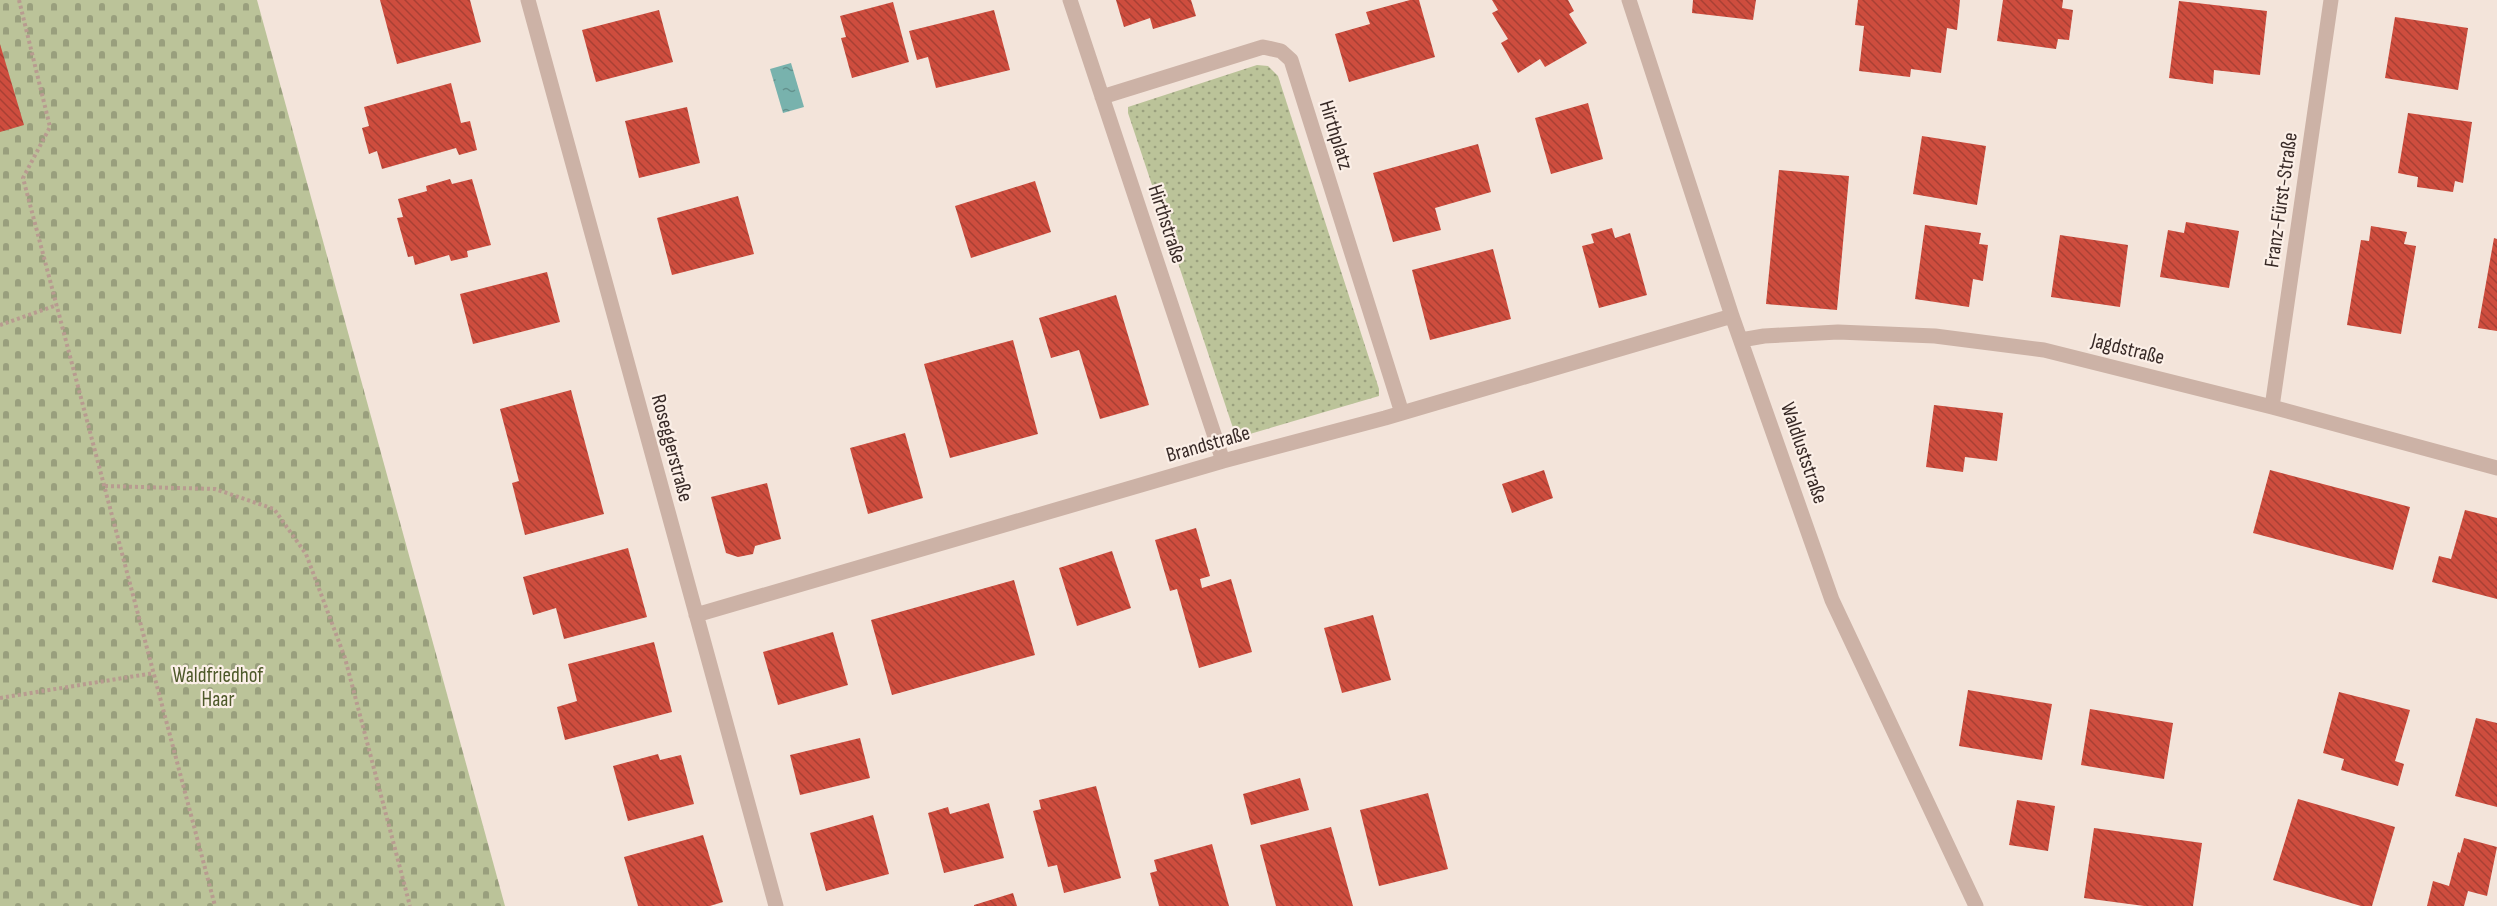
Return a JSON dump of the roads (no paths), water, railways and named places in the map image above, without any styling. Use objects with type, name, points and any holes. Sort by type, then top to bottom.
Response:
[{"type":"street","name":"Roseggerstraße","points":[[528,0],[776,906]]},
{"type":"street","name":"Hirthstraße","points":[[1070,0],[1223,461]]},
{"type":"street","name":"Waldluststraße","points":[[1629,0],[1732,316],[1832,600],[1976,906]]},
{"type":"street","name":"Franz-Fürst-Straße","points":[[2272,407],[2331,0]]},
{"type":"street","name":"Hirthplatz","points":[[1102,97],[1263,47],[1281,51],[1291,60],[1402,413]]},
{"type":"street","name":"Brandstraße","points":[[696,615],[1223,461],[1402,413],[1732,316]]},
{"type":"street","name":"Jagdstraße","points":[[1741,340],[1764,336],[1838,332],[1946,338],[2044,350],[2272,407],[2497,468]]},
{"type":"water","points":[[791,63],[804,107],[783,113],[770,69]]},
{"type":"park label","name":"Waldfriedhof Haar","points":[[218,687]]}]
